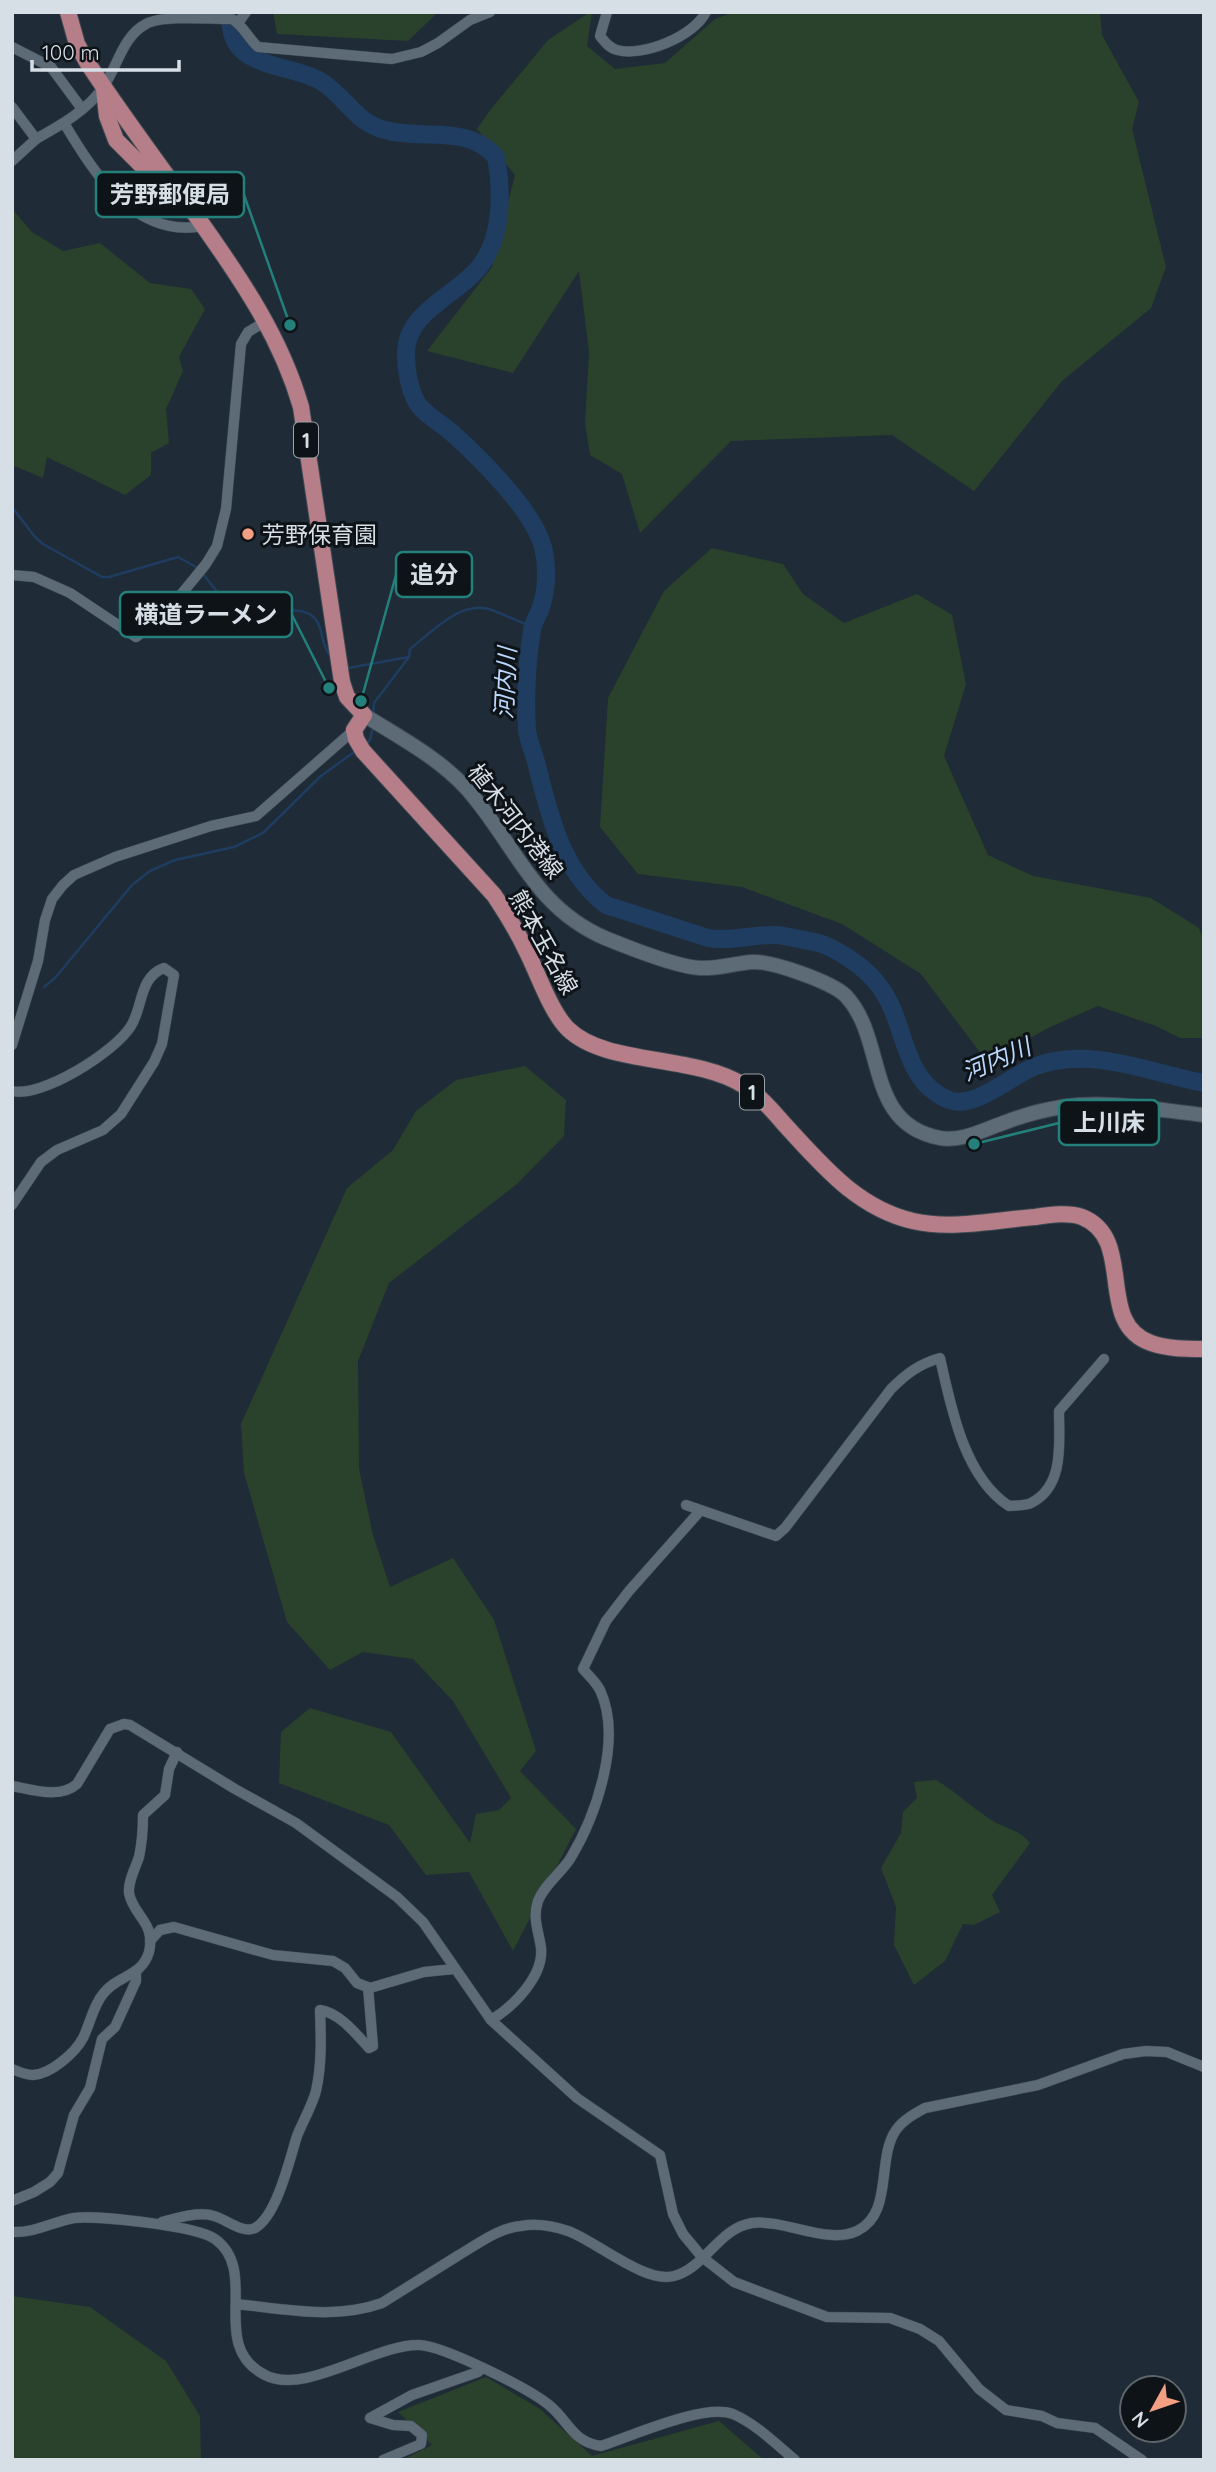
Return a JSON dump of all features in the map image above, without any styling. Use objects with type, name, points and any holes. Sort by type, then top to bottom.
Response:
[{"type":"main road","name":"1","points":[[68,12],[77,44],[103,87],[107,116],[116,140],[160,184],[177,189],[266,321],[281,348],[301,407],[342,682],[347,697],[364,715]]},
{"type":"main road","points":[[354,730],[364,715]]},
{"type":"main road","name":"植木河内港線","points":[[364,715],[446,769],[474,799],[540,892],[580,926],[605,938],[675,963],[700,968],[761,962],[809,976],[844,995],[856,1010],[862,1024],[888,1102],[899,1116],[923,1132],[939,1138],[958,1139],[1038,1111],[1095,1104],[1204,1115]]},
{"type":"main road","name":"熊本玉名線","points":[[354,730],[363,751],[494,895],[511,921],[557,1013],[568,1028],[581,1038],[600,1048],[713,1070],[742,1084],[760,1097],[841,1184],[884,1212],[933,1224],[1053,1215],[1080,1216],[1098,1226],[1108,1241],[1122,1312],[1136,1334],[1159,1345],[1204,1349]]},
{"type":"street","points":[[238,23],[246,12]]},
{"type":"street","points":[[12,161],[36,139],[82,109],[103,87],[131,35],[147,23],[232,19],[258,47],[392,59],[421,52],[470,20],[490,12]]},
{"type":"street","points":[[607,12],[600,36],[608,46],[616,50],[633,51],[684,36],[701,22],[706,12]]},
{"type":"street","points":[[12,47],[51,67],[82,109]]},
{"type":"street","points":[[12,107],[36,139]]},
{"type":"street","points":[[64,123],[119,201],[156,222],[187,229],[203,226]]},
{"type":"street","points":[[12,575],[34,577],[70,593],[136,637],[156,622],[199,574],[218,546],[226,509],[241,344],[248,332],[266,321]]},
{"type":"street","points":[[12,1045],[38,961],[45,920],[52,899],[63,884],[74,875],[114,857],[211,826],[256,817],[354,730]]},
{"type":"street","points":[[12,1091],[29,1093],[48,1086],[99,1057],[131,1027],[146,981],[164,968],[174,975],[162,1044],[154,1062],[121,1114],[103,1130],[57,1150],[41,1162],[12,1205]]},
{"type":"street","points":[[686,1505],[776,1536],[785,1528],[891,1388],[908,1372],[927,1362],[940,1359],[951,1409],[974,1468],[1001,1501],[1009,1506],[1031,1503],[1055,1478],[1059,1411],[1104,1359]]},
{"type":"street","points":[[491,2020],[511,2004],[539,1968],[541,1947],[535,1915],[539,1898],[572,1855],[594,1810],[604,1770],[608,1729],[600,1691],[583,1669],[606,1621],[700,1511]]},
{"type":"street","points":[[12,1786],[61,1793],[70,1790],[78,1784],[110,1729],[124,1724],[130,1724],[177,1752],[235,1790],[296,1823],[397,1897],[423,1922],[491,2020],[577,2098],[660,2155],[673,2214],[682,2234],[702,2257],[734,2282],[827,2317],[890,2318],[920,2329],[939,2341],[979,2389],[1006,2410],[1042,2416],[1057,2423],[1096,2428],[1142,2460]]},
{"type":"street","points":[[12,2069],[27,2074],[42,2074],[65,2058],[82,2039],[102,1994],[116,1982],[136,1972],[146,1960],[150,1941],[146,1923],[132,1901],[130,1884],[142,1841],[143,1815],[165,1795],[169,1769],[177,1752]]},
{"type":"street","points":[[150,1941],[160,1930],[174,1927],[273,1955],[333,1961],[345,1968],[357,1983],[368,1987],[424,1972],[454,1969]]},
{"type":"street","points":[[12,2201],[34,2192],[58,2173],[74,2115],[90,2088],[102,2039],[115,2027],[136,1981],[136,1972]]},
{"type":"street","points":[[160,2225],[163,2221],[199,2213],[215,2216],[246,2230],[260,2223],[274,2203],[290,2166],[297,2138],[316,2093],[321,2054],[320,2010],[327,2011],[347,2025],[369,2048],[373,2046],[368,1987]]},
{"type":"street","points":[[236,2304],[324,2313],[366,2309],[382,2303],[486,2239],[520,2225],[548,2226],[569,2232],[632,2266],[658,2276],[674,2276],[702,2257],[726,2235],[750,2223],[776,2223],[826,2235],[846,2234],[858,2231],[870,2220],[879,2205],[889,2143],[896,2129],[909,2116],[925,2108],[1038,2085],[1123,2054],[1167,2052],[1204,2067]]},
{"type":"street","points":[[12,2232],[35,2231],[64,2220],[87,2217],[160,2225],[200,2232],[215,2239],[231,2259],[234,2271],[234,2327],[238,2345],[246,2359],[265,2375],[279,2380],[309,2377],[403,2347],[419,2345],[434,2348],[482,2368],[533,2394],[550,2406],[577,2436],[592,2444],[601,2446],[697,2413],[714,2411],[733,2414],[743,2420],[795,2460]]},
{"type":"street","points":[[383,2460],[421,2444],[422,2435],[411,2426],[393,2425],[370,2418],[412,2395],[478,2372],[482,2368]]},
{"type":"green space","points":[[273,12],[438,12],[408,41],[277,34]]},
{"type":"green space","points":[[590,12],[587,46],[615,69],[665,63],[715,19],[734,12],[1100,12],[1102,35],[1139,102],[1132,129],[1166,267],[1151,308],[1062,381],[974,491],[892,435],[731,441],[640,533],[622,474],[590,455],[585,423],[589,352],[579,271],[513,373],[427,351],[492,267],[515,175],[477,129],[548,40]]},
{"type":"green space","points":[[12,209],[32,232],[63,251],[100,243],[150,283],[191,289],[205,309],[179,357],[183,371],[166,409],[169,443],[151,453],[151,475],[125,495],[47,457],[43,478],[12,465]]},
{"type":"green space","points":[[712,548],[783,564],[803,594],[844,623],[917,594],[952,615],[966,684],[944,756],[988,855],[1033,876],[1151,898],[1199,928],[1204,942],[1204,1038],[1180,1038],[1156,1026],[1098,1006],[1046,1029],[988,1063],[921,974],[842,924],[742,887],[638,874],[600,827],[608,698],[664,591]]},
{"type":"green space","points":[[525,1066],[566,1100],[564,1136],[517,1184],[389,1283],[358,1361],[359,1469],[373,1535],[390,1587],[453,1558],[494,1620],[536,1751],[520,1771],[576,1829],[513,1951],[469,1872],[426,1875],[389,1825],[279,1783],[281,1732],[310,1708],[391,1732],[470,1843],[476,1814],[499,1810],[511,1798],[453,1701],[413,1659],[363,1652],[330,1670],[287,1622],[244,1473],[241,1424],[347,1188],[393,1150],[416,1111],[456,1080]]},
{"type":"green space","points":[[936,1780],[993,1821],[1020,1834],[1030,1843],[992,1895],[1000,1912],[974,1925],[963,1924],[945,1961],[914,1985],[894,1945],[896,1907],[881,1868],[901,1833],[903,1812],[917,1798],[914,1782]]},
{"type":"green space","points":[[12,2296],[90,2307],[166,2361],[200,2416],[201,2460],[12,2460]]},
{"type":"green space","points":[[486,2377],[540,2409],[592,2456],[719,2421],[764,2460],[402,2460],[432,2445],[398,2412]]},
{"type":"waterway","name":"河内川","points":[[229,12],[234,38],[243,51],[262,61],[322,82],[375,127],[399,133],[458,136],[472,140],[496,157],[499,212],[488,253],[471,276],[423,315],[414,326],[408,339],[407,372],[411,390],[419,405],[463,443],[504,485],[528,517],[543,547],[546,579],[530,642],[526,693],[527,730],[560,842],[578,876],[591,891],[606,905],[708,938],[777,935],[819,943],[841,953],[862,968],[878,985],[890,1004],[907,1051],[922,1080],[949,1100],[970,1100],[994,1090],[1036,1066],[1078,1059],[1120,1063],[1204,1083]]},
{"type":"waterway","points":[[12,507],[43,544],[102,577],[178,557],[198,568]]},
{"type":"waterway","points":[[202,573],[224,598],[241,609],[294,610],[311,615],[318,623],[329,654]]},
{"type":"waterway","points":[[373,715],[374,703],[409,657],[410,649],[437,626],[458,613],[480,608],[492,610],[533,627]]},
{"type":"waterway","points":[[348,668],[409,657]]},
{"type":"waterway","points":[[366,744],[370,740],[373,726]]},
{"type":"waterway","points":[[44,987],[55,978],[132,885],[150,871],[175,860],[234,847],[263,833],[321,776],[357,750]]},
{"type":"place","name":"芳野郵便局","points":[[290,325]]},
{"type":"place","name":"芳野保育園","points":[[248,534]]},
{"type":"place","name":"横道ラーメン","points":[[329,688]]},
{"type":"place","name":"追分","points":[[361,701]]},
{"type":"place","name":"上川床","points":[[974,1144]]}]
